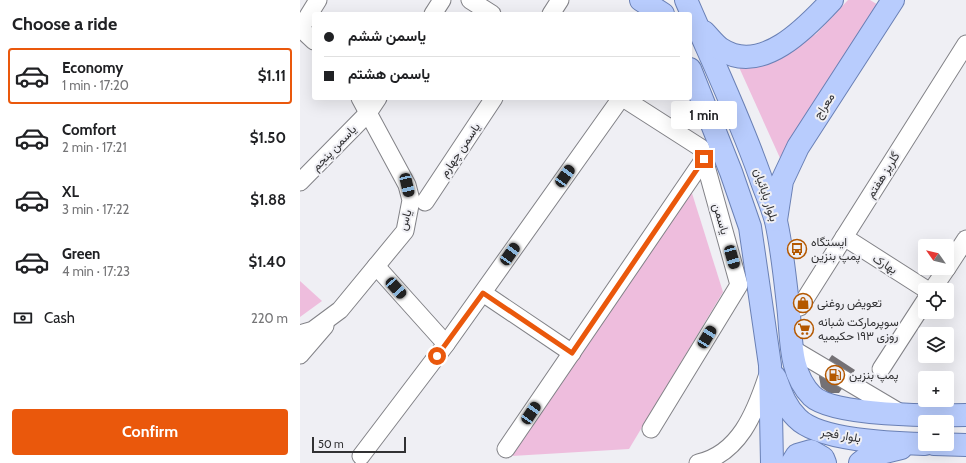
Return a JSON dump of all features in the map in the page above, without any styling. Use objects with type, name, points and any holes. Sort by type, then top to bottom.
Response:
[{"type":"main road","points":[[641,0],[660,12]]},
{"type":"main road","points":[[660,0],[665,12]]},
{"type":"main road","name":"بلوار بابائیان","points":[[686,0],[691,12]]},
{"type":"main road","points":[[697,25],[721,50],[742,58],[762,54],[784,44],[811,22],[832,0]]},
{"type":"main road","name":"معراج","points":[[776,221],[782,181],[798,147],[894,0]]},
{"type":"main road","name":"بلوار بابائیان","points":[[692,14],[751,151],[776,221],[788,305],[791,348],[802,384],[813,397],[826,405],[905,416]]},
{"type":"main road","name":"بلوار بابائیان","points":[[692,74],[737,188],[750,227],[770,365],[778,462]]},
{"type":"main road","name":"بلوار فجر","points":[[770,365],[784,402],[798,419],[817,431],[863,440],[918,443]]},
{"type":"main road","points":[[905,416],[966,416]]},
{"type":"main road","name":"بلوار فجر","points":[[954,445],[966,445]]},
{"type":"main road","points":[[860,463],[869,456],[918,446]]},
{"type":"main road","points":[[778,462],[811,451],[823,458],[825,463]]},
{"type":"street","points":[[312,39],[300,28],[318,0]]},
{"type":"street","points":[[434,12],[442,0]]},
{"type":"street","points":[[470,0],[489,12]]},
{"type":"street","points":[[552,12],[560,0]]},
{"type":"street","name":"گلریز هفتم","points":[[800,307],[966,44]]},
{"type":"street","name":"یاس","points":[[300,355],[340,310],[405,231],[411,200],[407,185],[361,100]]},
{"type":"street","name":"یاسمن پنجم","points":[[300,182],[368,113],[377,100]]},
{"type":"street","name":"یاسمن چهارم","points":[[425,202],[493,100]]},
{"type":"street","points":[[361,456],[446,344],[621,100]]},
{"type":"street","name":"یاسمن","points":[[625,100],[701,148],[739,285],[651,429]]},
{"type":"street","points":[[506,449],[704,159]]},
{"type":"street","name":"بهارک","points":[[844,238],[918,284]]},
{"type":"street","points":[[954,257],[966,239]]},
{"type":"street","points":[[376,266],[446,344]]},
{"type":"street","points":[[483,293],[572,353]]},
{"type":"street","name":"یاس","points":[[300,334],[313,330],[340,310]]},
{"type":"street","points":[[881,369],[918,312]]},
{"type":"street","points":[[791,348],[905,416]]},
{"type":"street","points":[[698,463],[712,460],[728,449],[742,432],[758,404],[770,365]]},
{"type":"shaded area","points":[[848,0],[870,0],[880,6],[780,158],[738,65],[767,60],[816,34]]},
{"type":"shaded area","points":[[691,190],[723,292],[629,449],[512,456]]},
{"type":"shaded area","points":[[300,281],[322,301],[300,317]]},
{"type":"building","name":"پمپ بنزین","points":[[832,355],[855,370],[839,393],[829,393],[821,387],[819,377],[820,372]]},
{"type":"place","name":"ایستگاه پمپ بنزین","points":[[797,249]]},
{"type":"place","name":"تعویض روغنی","points":[[803,303]]},
{"type":"place","name":"سوپرمارکت شبانه روزی ۱۹۳ حکیمیه","points":[[804,329]]},
{"type":"place","name":"پمپ بنزین","points":[[835,375]]},
{"type":"route","points":[[437,356],[483,293],[572,353],[704,159]]}]
